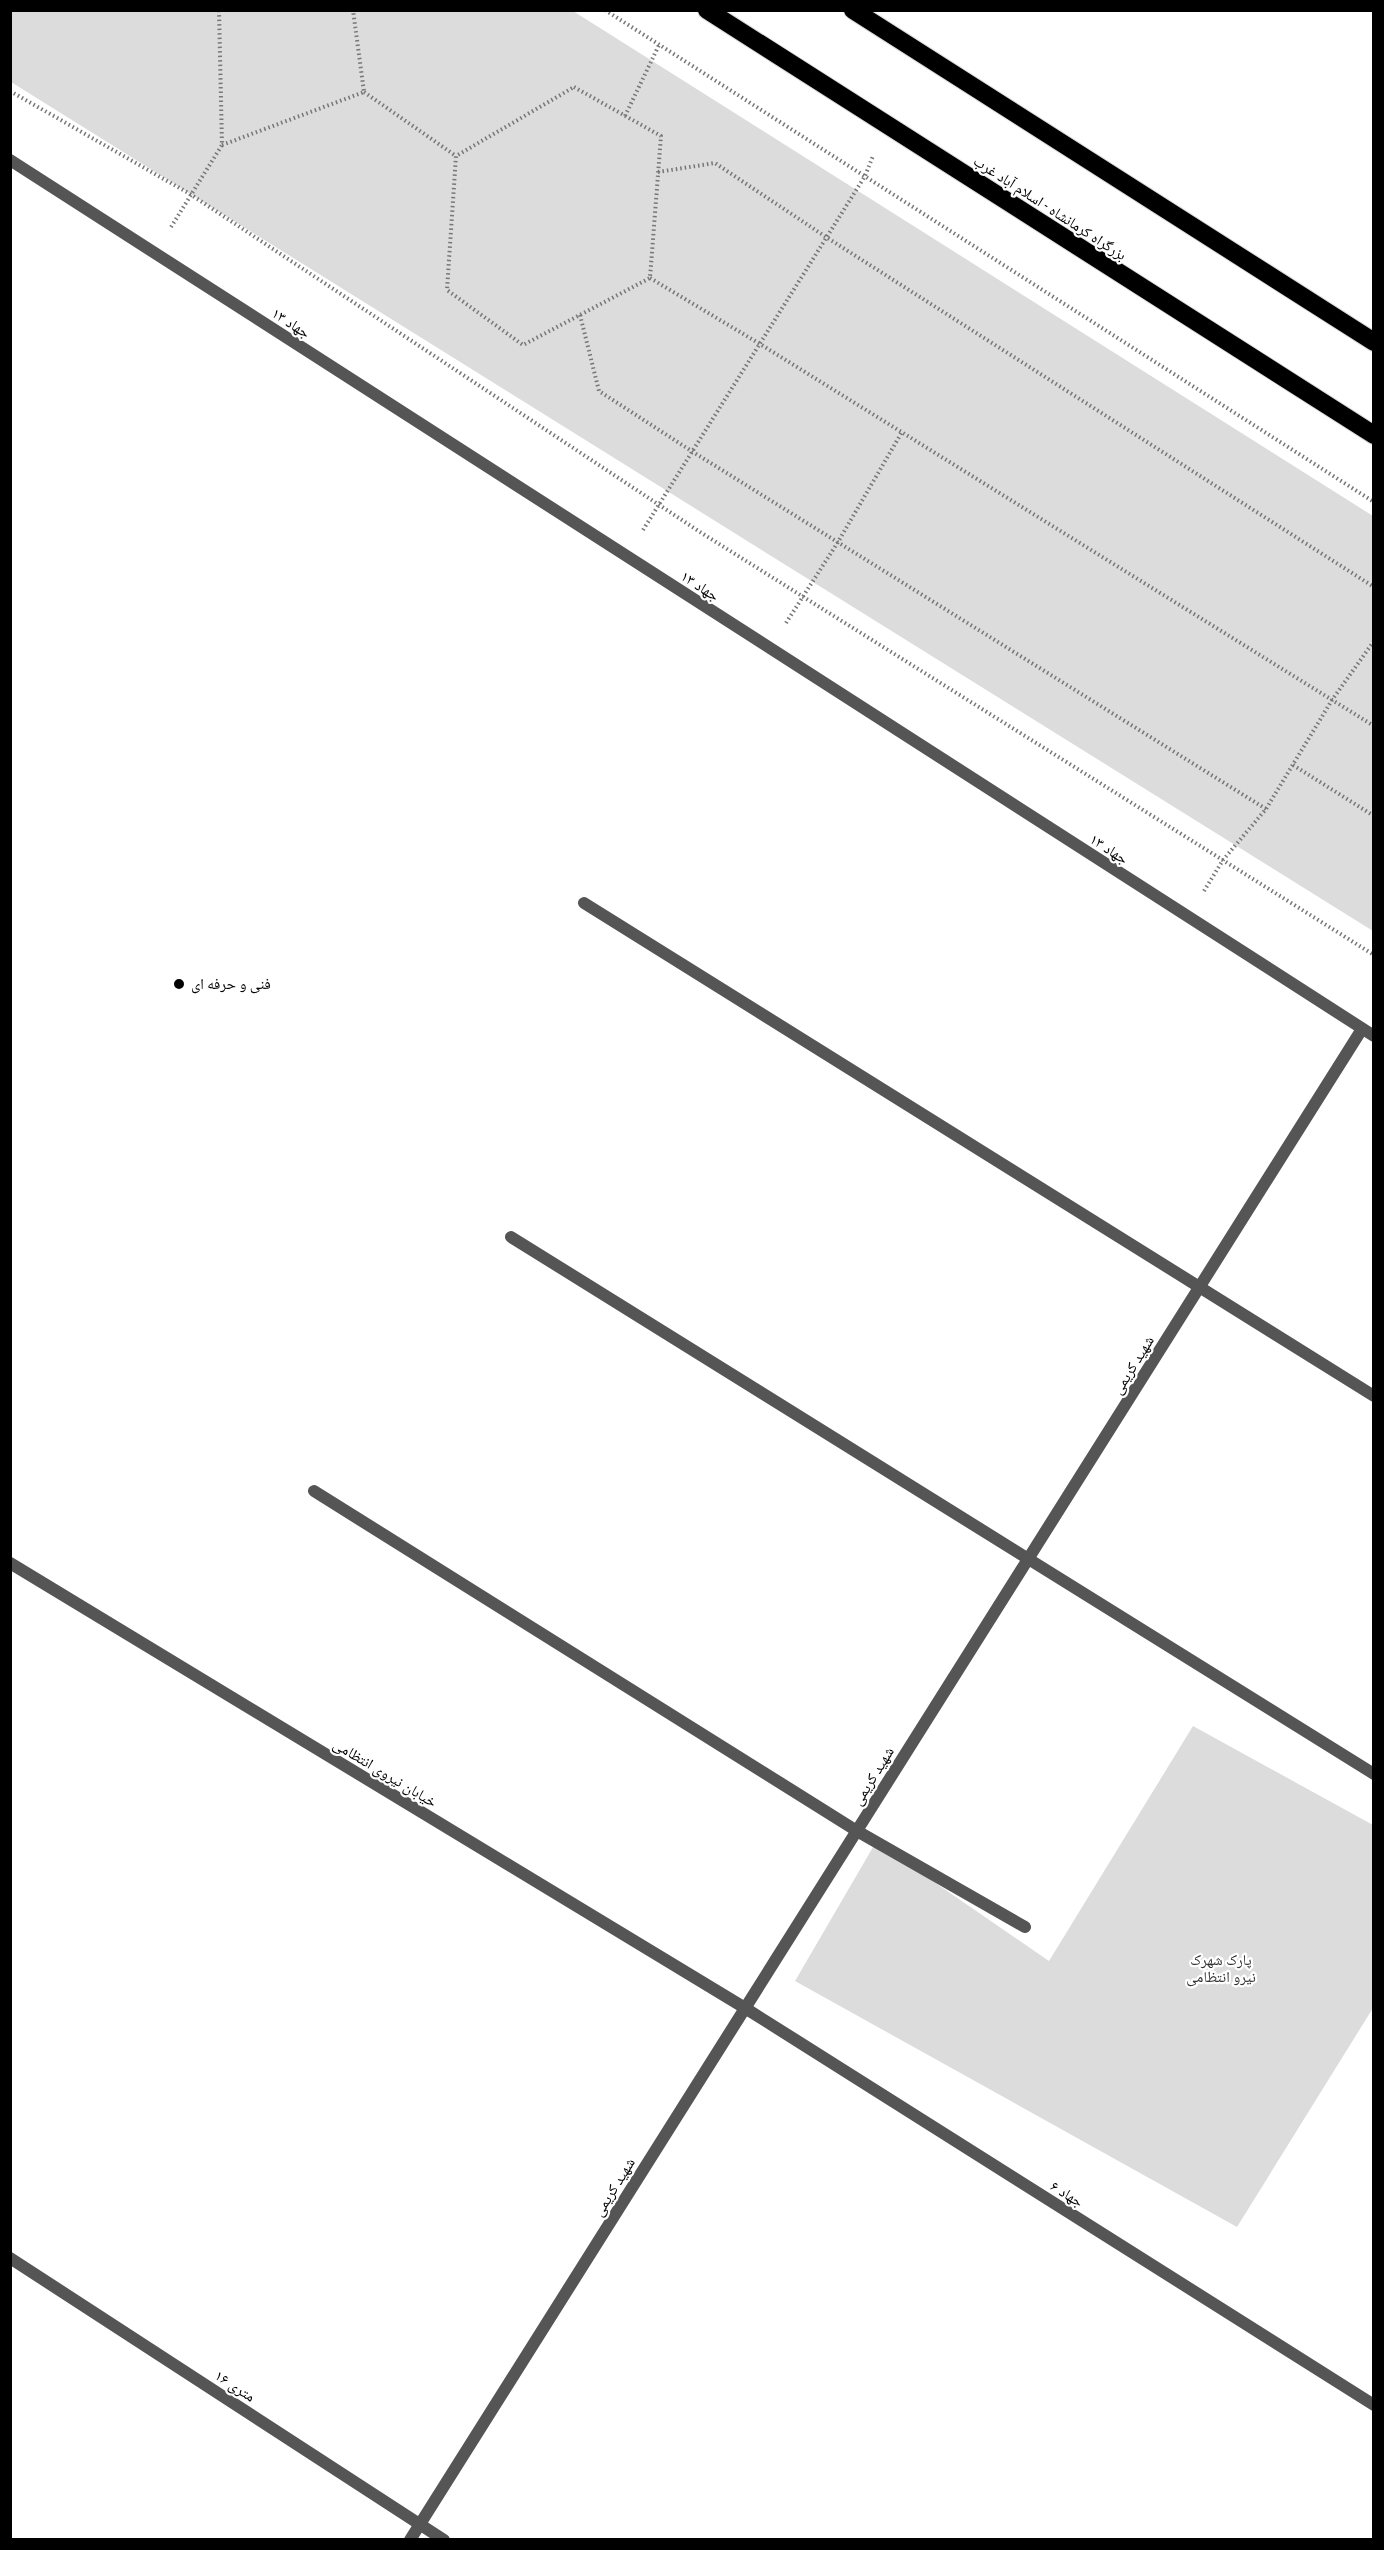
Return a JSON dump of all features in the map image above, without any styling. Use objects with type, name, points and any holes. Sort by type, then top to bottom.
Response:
[{"type":"highway","name":"بزرگراه کرمانشاه - اسلام آباد غرب","points":[[707,10],[1374,435]]},
{"type":"highway","points":[[854,10],[1374,342]]},
{"type":"street","name":"جهاد ۱۳","points":[[10,160],[1374,1036]]},
{"type":"street","points":[[584,903],[1374,1396]]},
{"type":"street","name":"شهید کریمی","points":[[410,2540],[1362,1029]]},
{"type":"street","points":[[511,1237],[1374,1774]]},
{"type":"street","points":[[314,1491],[857,1831],[1025,1927]]},
{"type":"street","name":"خیابان نیروی انتظامی","points":[[10,1563],[745,2008]]},
{"type":"street","name":"جهاد ۶","points":[[745,2008],[1374,2405]]},
{"type":"street","name":"۱۶ متری","points":[[10,2258],[444,2540]]},
{"type":"path","points":[[156,254],[190,194],[222,145],[219,10]]},
{"type":"path","points":[[353,10],[364,92],[456,156]]},
{"type":"path","points":[[605,10],[1374,502]]},
{"type":"path","points":[[625,116],[658,45]]},
{"type":"path","points":[[456,156],[574,87],[661,136],[650,278]]},
{"type":"path","points":[[10,92],[190,194],[660,505],[1374,955]]},
{"type":"path","points":[[222,145],[364,92]]},
{"type":"path","points":[[625,555],[660,505],[864,176],[886,125]]},
{"type":"path","points":[[456,156],[447,290],[523,345],[650,278]]},
{"type":"path","points":[[658,172],[716,163],[826,237],[1374,587]]},
{"type":"path","points":[[650,278],[1374,726]]},
{"type":"path","points":[[580,315],[599,391],[1266,809]]},
{"type":"path","points":[[769,649],[838,542],[902,432]]},
{"type":"path","points":[[1188,917],[1223,860],[1266,809],[1332,700],[1374,641]]},
{"type":"path","points":[[1293,765],[1374,816]]},
{"type":"green space","points":[[10,11],[573,11],[1373,516],[1373,931],[11,82]]},
{"type":"green space","name":"پارک شهرک نیرو انتظامی","points":[[1193,1726],[1373,1825],[1373,2008],[1237,2227],[795,1981],[876,1842],[1049,1961]]},
{"type":"place","name":"فنی و حرفه ای","points":[[179,984]]}]
